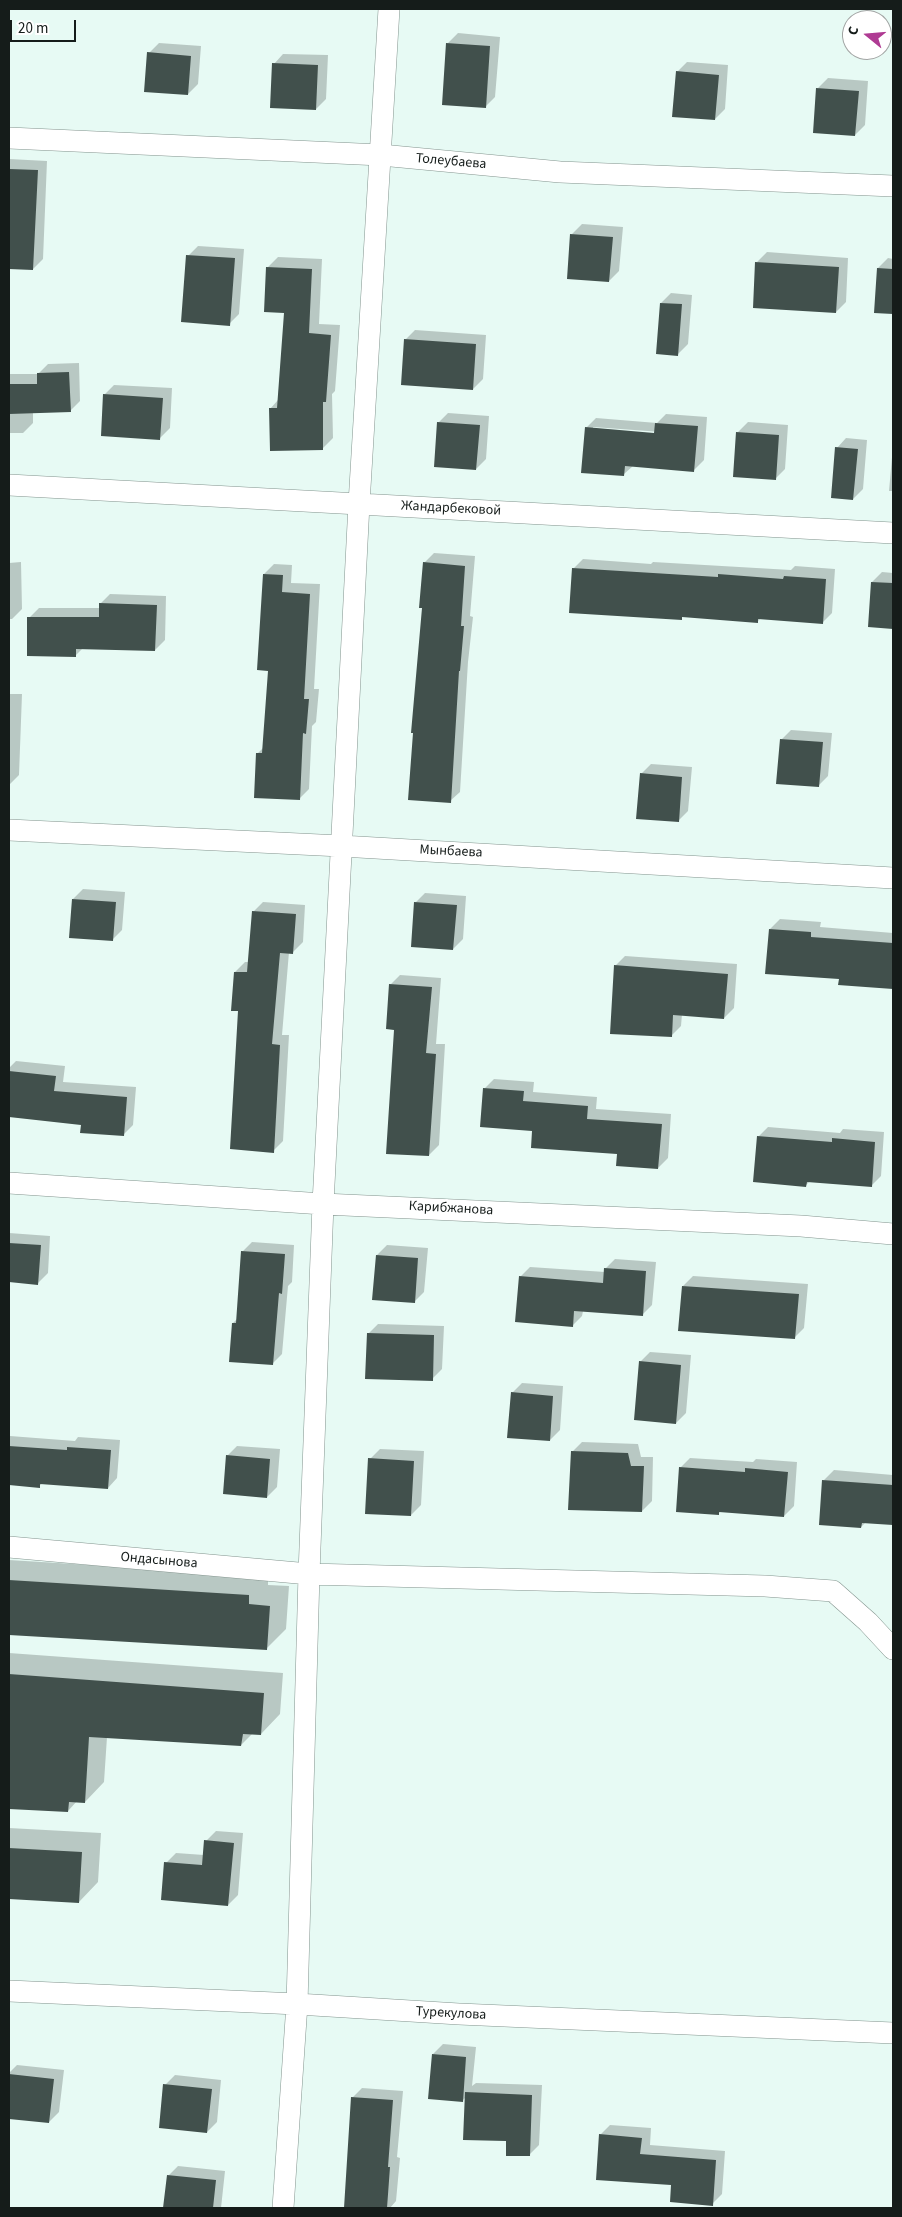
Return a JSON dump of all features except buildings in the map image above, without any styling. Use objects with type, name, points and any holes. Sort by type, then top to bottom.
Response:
[{"type":"street","points":[[283,2208],[298,2004],[309,1574],[323,1204],[359,504],[382,155],[389,9]]},
{"type":"street","name":"Толеубаева","points":[[9,138],[382,155],[560,172],[893,186]]},
{"type":"street","name":"Жандарбековой","points":[[9,485],[893,534]]},
{"type":"street","name":"Мынбаева","points":[[9,830],[341,846],[893,878]]},
{"type":"street","name":"Карибжанова","points":[[9,1183],[323,1204],[801,1226],[893,1234]]},
{"type":"street","name":"Ондасынова","points":[[9,1547],[309,1574],[756,1586],[833,1591],[868,1622],[893,1649]]},
{"type":"street","name":"Турекулова","points":[[9,1991],[298,2004],[469,2015],[893,2033]]}]
